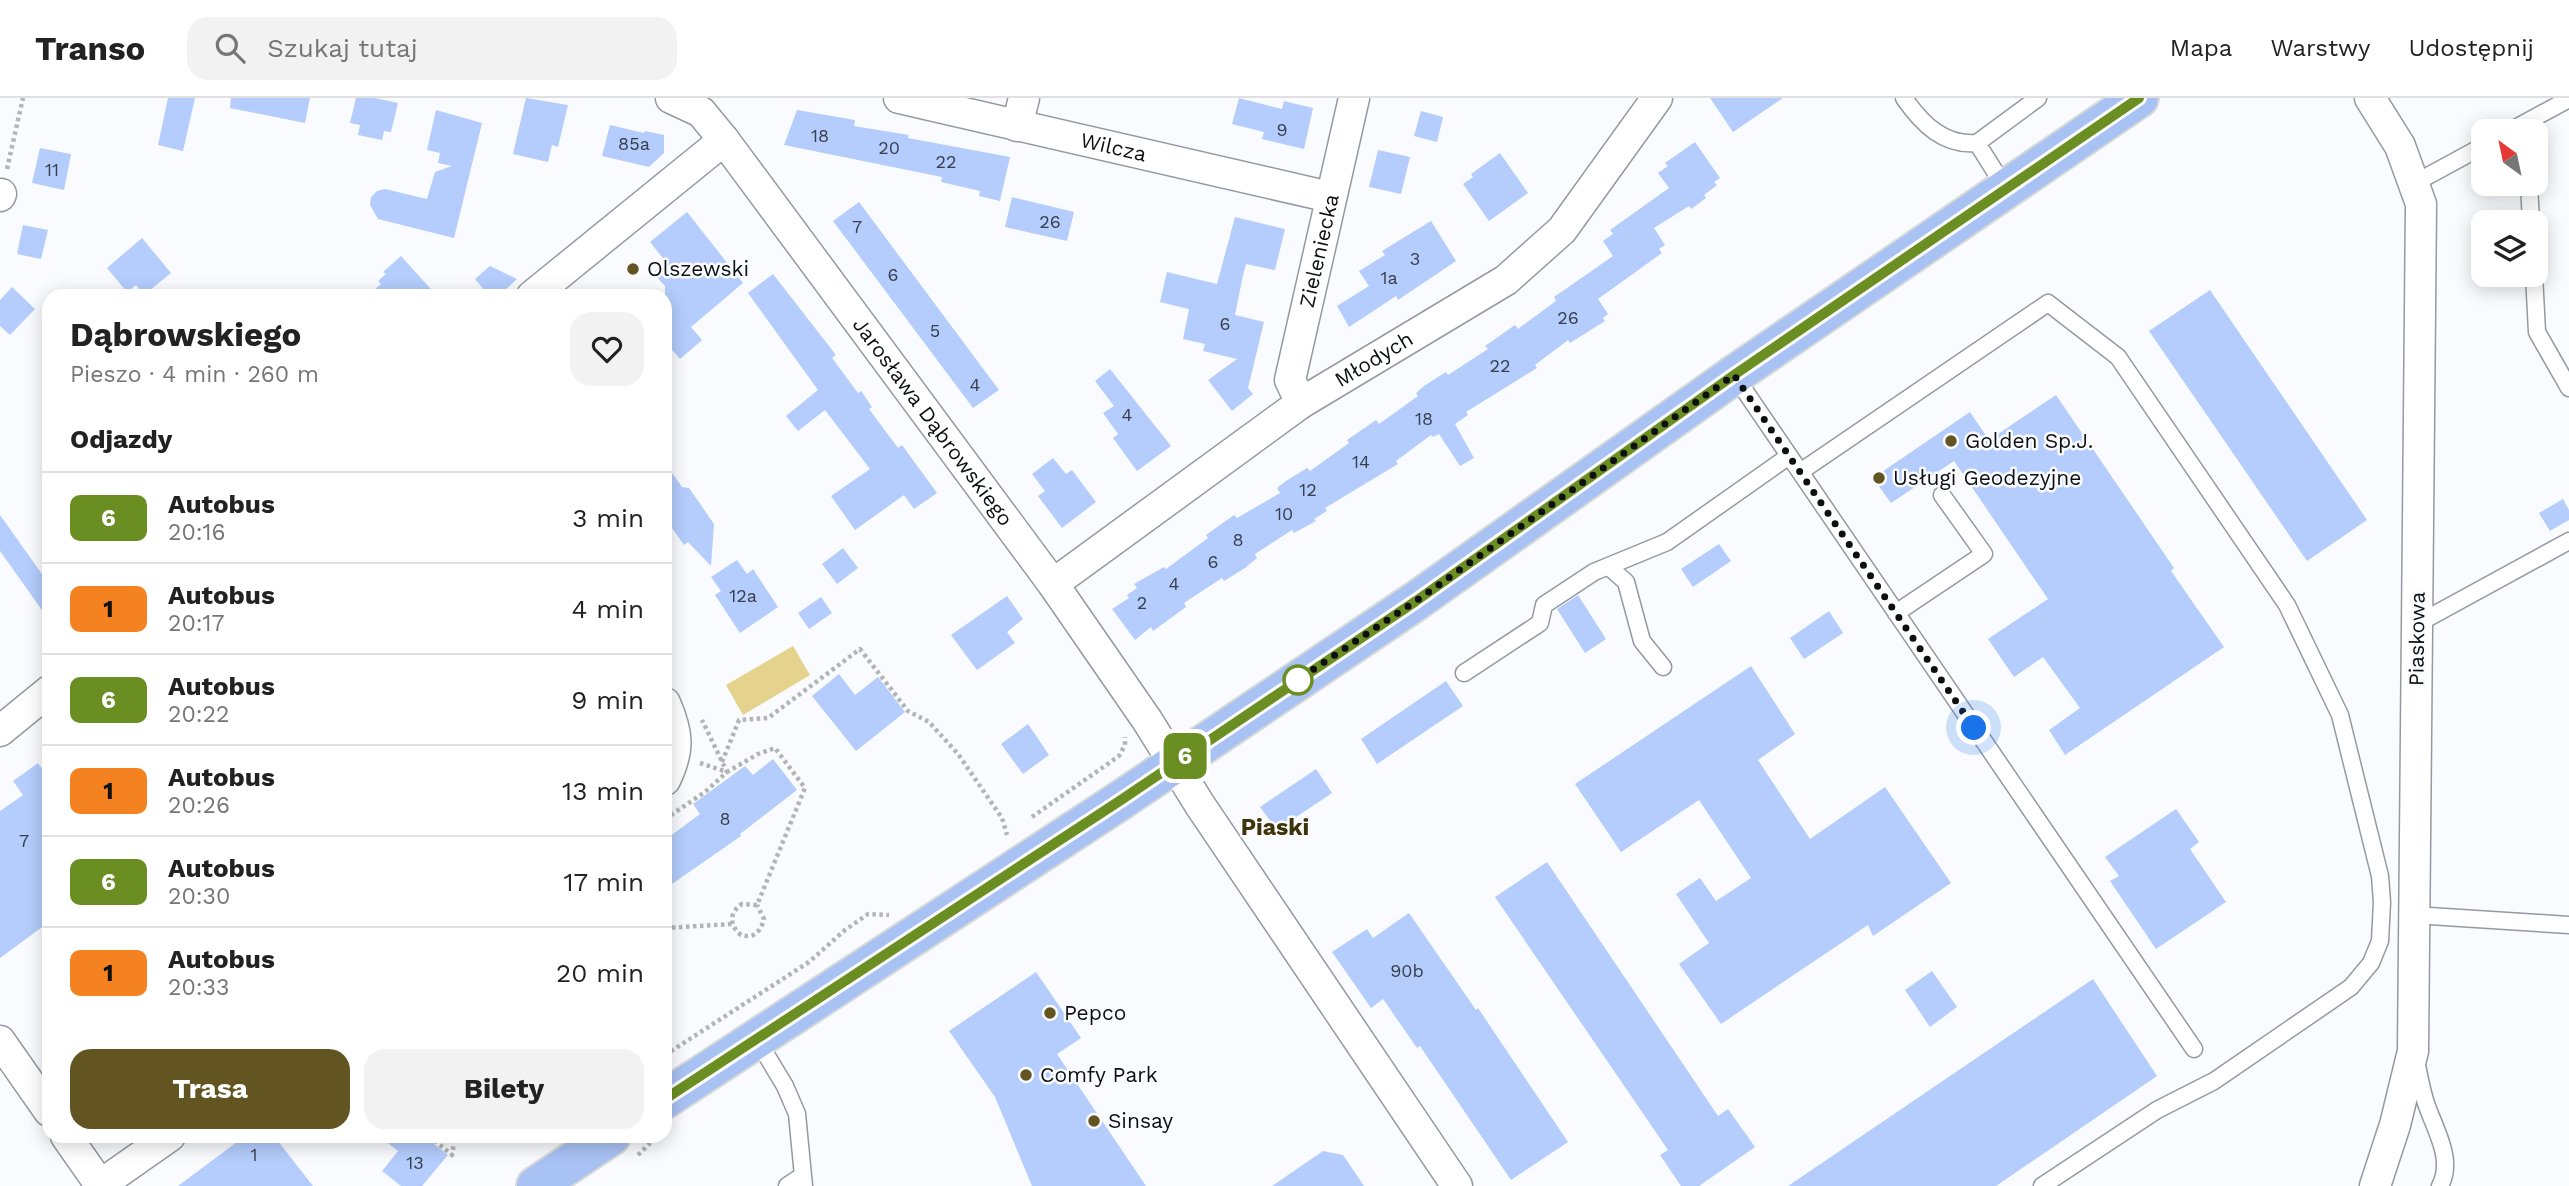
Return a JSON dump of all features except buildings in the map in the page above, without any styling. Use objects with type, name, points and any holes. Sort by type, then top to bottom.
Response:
[{"type":"main road","points":[[672,1094],[1121,800],[1416,601],[1734,375],[2139,98]]},
{"type":"main road","points":[[536,1186],[600,1143]]},
{"type":"street","name":"Jarosława Dąbrowskiego","points":[[671,98],[711,105],[724,140],[1053,584],[1147,720],[1200,805],[1457,1186]]},
{"type":"street","name":"Wilcza","points":[[899,98],[1020,112],[1330,197]]},
{"type":"street","name":"Zieleniecka","points":[[1301,403],[1290,380],[1354,98]]},
{"type":"street","name":"Młodych","points":[[1053,584],[1301,403],[1506,280],[1562,230],[1657,98]]},
{"type":"street","name":"Piaskowa","points":[[2370,98],[2400,146],[2421,204],[2413,1051],[2378,1184]]},
{"type":"street","points":[[541,289],[724,140]]},
{"type":"street","points":[[0,731],[42,697]]},
{"type":"street","points":[[672,719],[676,744],[672,763]]},
{"type":"street","points":[[0,1041],[42,1093]]},
{"type":"street","points":[[71,1143],[101,1185],[160,1143]]},
{"type":"lane","points":[[1904,98],[1933,132],[1962,145],[1977,143],[2038,98]]},
{"type":"lane","points":[[2534,119],[2569,99]]},
{"type":"lane","points":[[1977,143],[2006,189]]},
{"type":"lane","points":[[2413,184],[2471,153]]},
{"type":"lane","points":[[2535,287],[2537,332],[2569,388]]},
{"type":"lane","points":[[1800,472],[2048,303],[2118,357],[2287,605],[2340,715],[2380,876],[2380,941],[2371,962],[2351,987],[2214,1082],[2157,1111],[2063,1180],[2042,1186]]},
{"type":"lane","points":[[1734,375],[2194,1049]]},
{"type":"lane","points":[[1464,673],[1540,622],[1544,605],[1594,572],[1667,542],[1789,456]]},
{"type":"lane","points":[[1896,613],[1984,554],[1942,495]]},
{"type":"lane","points":[[2417,624],[2569,541]]},
{"type":"lane","points":[[1608,566],[1626,582],[1642,641],[1662,667]]},
{"type":"lane","points":[[2414,915],[2569,925]]},
{"type":"lane","points":[[756,1038],[785,1086],[797,1114],[803,1181],[788,1186]]},
{"type":"lane","points":[[2413,1051],[2425,1101],[2445,1154],[2445,1178],[2440,1186]]},
{"type":"path","points":[[0,195],[23,98]]},
{"type":"path","points":[[722,762],[739,720],[768,718],[860,649],[908,711],[929,722],[958,754],[1003,818],[1007,835]]},
{"type":"path","points":[[1028,820],[1119,756],[1125,745],[1125,733],[1147,720]]},
{"type":"path","points":[[727,772],[758,754],[775,748],[804,788],[757,905],[764,919],[759,932],[747,937],[741,935],[733,929],[732,924],[736,908],[742,904],[757,905]]},
{"type":"path","points":[[997,842],[1018,827]]},
{"type":"path","points":[[672,1050],[809,962],[845,930],[868,914],[892,915]]},
{"type":"path","points":[[672,928],[732,924]]},
{"type":"path","points":[[437,1143],[452,1156],[454,1143]]},
{"type":"shaded area","points":[[793,646],[810,675],[743,715],[726,685]]},
{"type":"bus line","name":"6","points":[[672,1094],[1121,800],[1416,601],[1734,375],[2139,98]]},
{"type":"place","name":"Olszewski","points":[[633,269]]},
{"type":"place","name":"Golden Sp.J.","points":[[1951,441]]},
{"type":"place","name":"Usługi Geodezyjne","points":[[1879,478]]},
{"type":"place","name":"Pepco","points":[[1050,1013]]},
{"type":"place","name":"Comfy Park","points":[[1026,1075]]},
{"type":"place","name":"Sinsay","points":[[1094,1121]]},
{"type":"district","name":"Piaski","points":[[1275,827]]},
{"type":"route","points":[[1298,680],[1290,685],[1416,601],[1734,375],[1974,728]]}]
